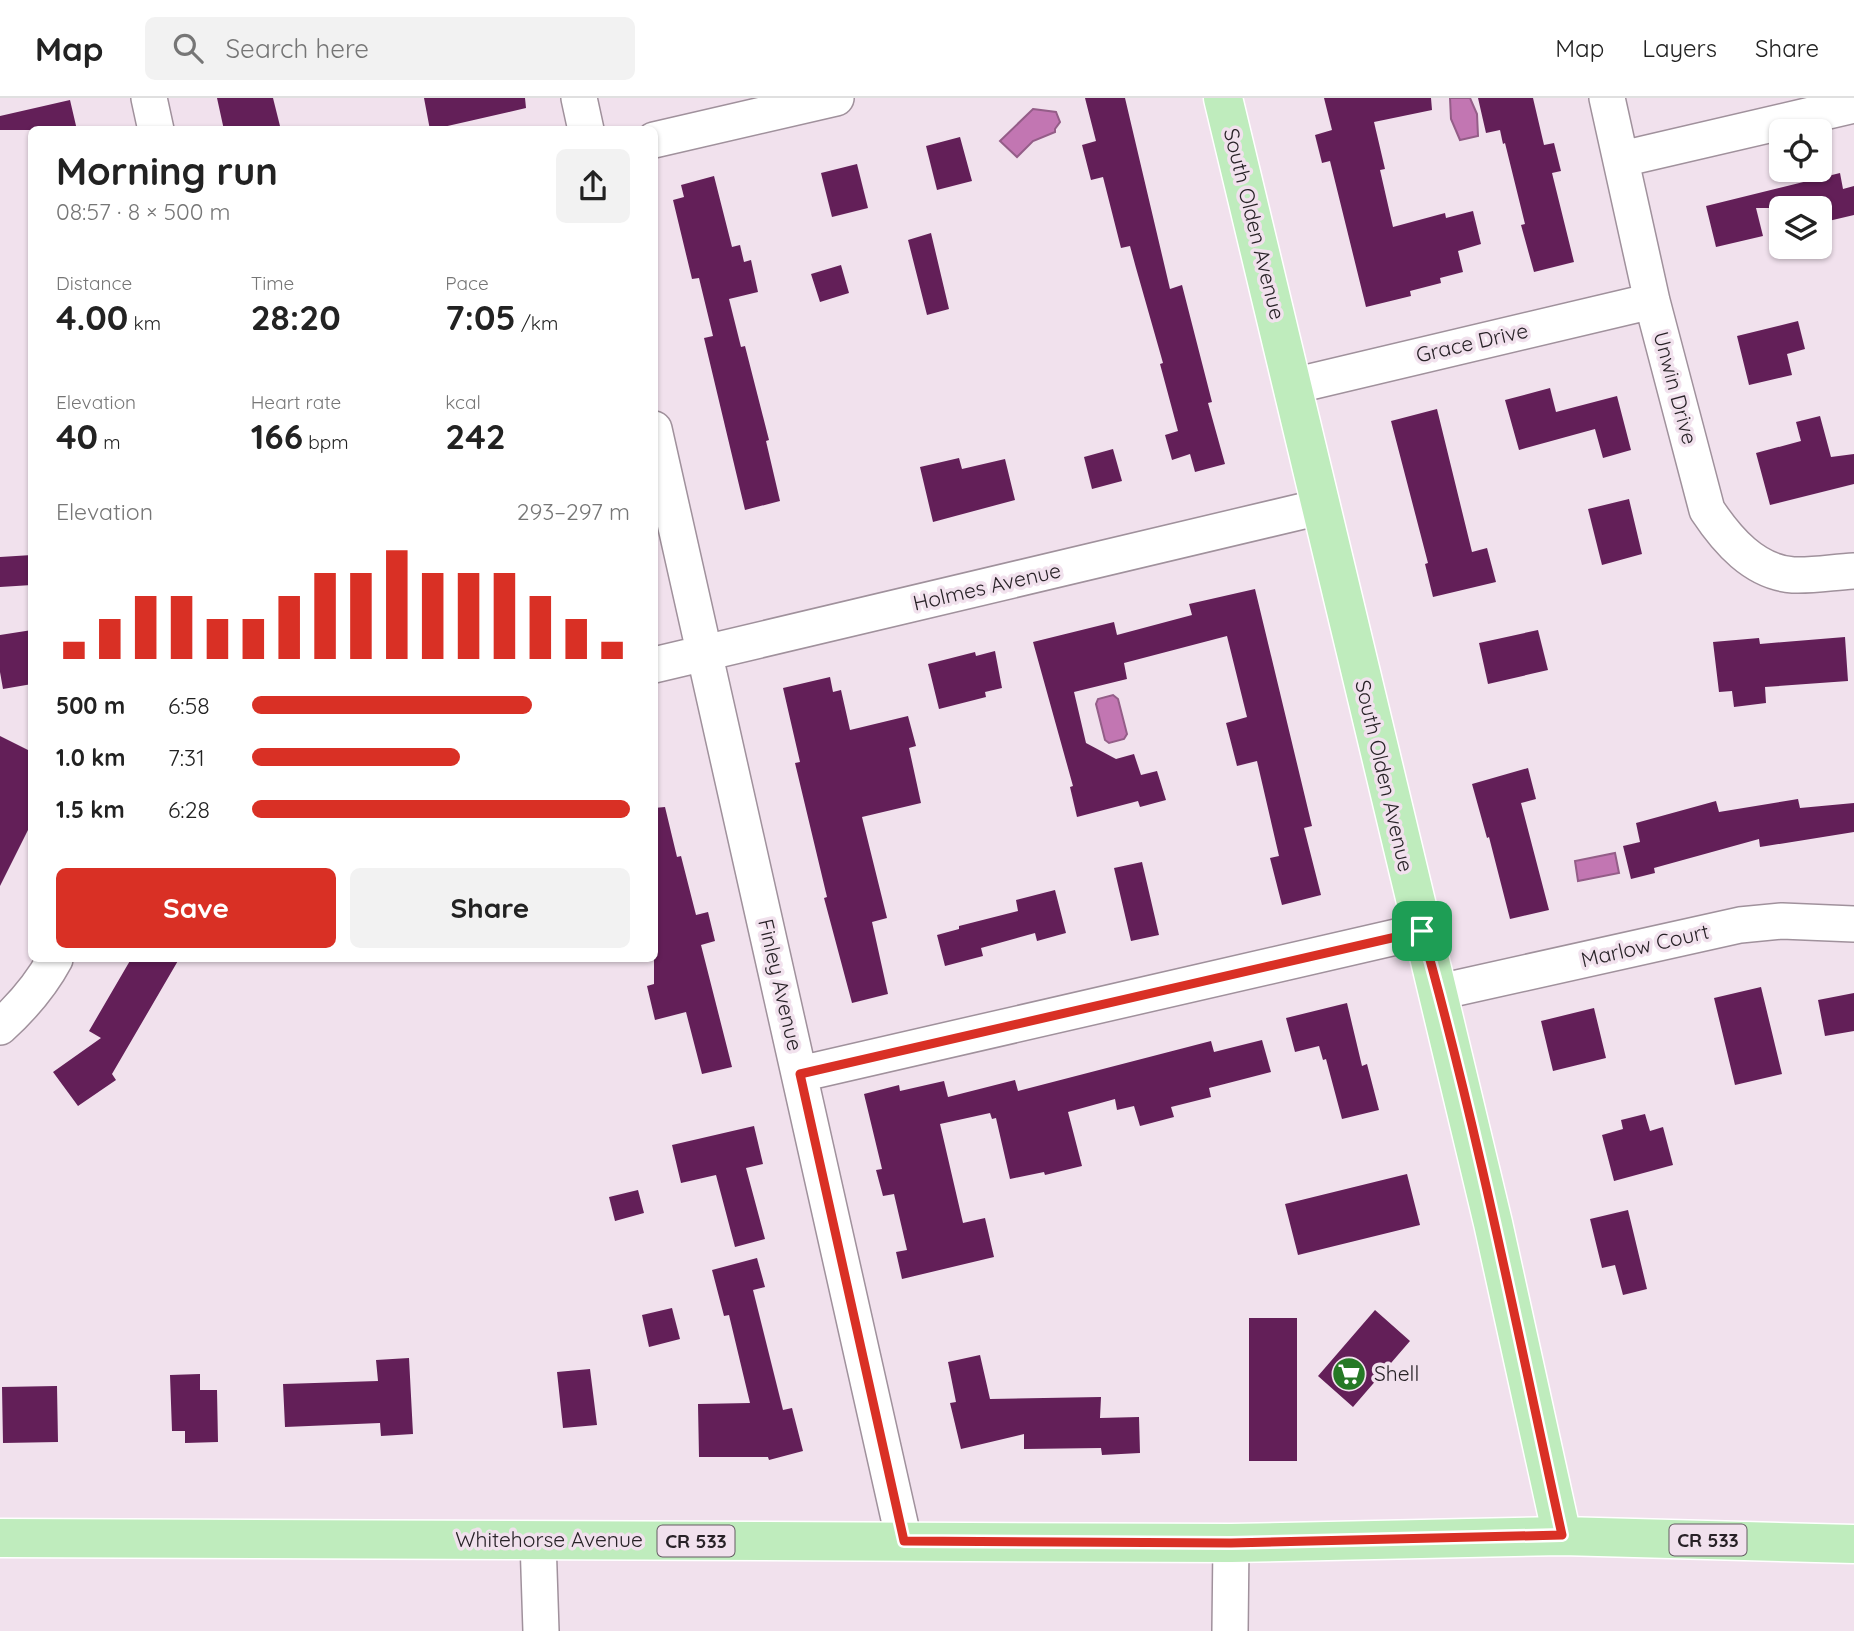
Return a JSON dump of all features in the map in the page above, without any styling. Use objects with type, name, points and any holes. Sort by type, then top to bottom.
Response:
[{"type":"main road","name":"South Olden Avenue","points":[[1223,98],[1422,931],[1439,992],[1562,1535]]},
{"type":"main road","name":"Whitehorse Avenue","points":[[0,1538],[1231,1543],[1562,1535],[1854,1544]]},
{"type":"street","points":[[149,98],[155,126]]},
{"type":"street","points":[[579,98],[585,126]]},
{"type":"street","points":[[658,139],[836,98]]},
{"type":"street","name":"Unwin Drive","points":[[1607,98],[1652,301],[1707,510],[1724,536],[1741,552],[1764,566],[1792,575],[1854,571]]},
{"type":"street","points":[[1622,159],[1854,105]]},
{"type":"street","name":"Grace Drive","points":[[1293,386],[1652,301]]},
{"type":"street","name":"Finley Avenue","points":[[658,446],[904,1541]]},
{"type":"street","name":"Holmes Avenue","points":[[658,664],[1320,507]]},
{"type":"street","name":"Marlow Court","points":[[1439,992],[1740,925],[1783,921],[1854,924]]},
{"type":"street","points":[[800,1074],[1422,931]]},
{"type":"street","points":[[0,1027],[18,1010],[53,962]]},
{"type":"street","points":[[538,1540],[541,1631]]},
{"type":"street","points":[[1230,1631],[1231,1543]]},
{"type":"shaded area","points":[[1450,98],[1470,98],[1477,114],[1478,136],[1460,140],[1451,119]]},
{"type":"shaded area","points":[[1033,109],[1056,112],[1060,122],[1055,132],[1033,141],[1017,157],[1000,141]]},
{"type":"shaded area","points":[[1113,695],[1118,699],[1127,734],[1124,739],[1109,743],[1105,740],[1096,704],[1098,699]]},
{"type":"shaded area","points":[[1615,853],[1619,873],[1578,881],[1575,861]]},
{"type":"building","points":[[217,98],[273,98],[280,126],[223,126]]},
{"type":"building","points":[[424,98],[525,98],[526,108],[447,126],[429,126]]},
{"type":"building","points":[[1085,98],[1125,98],[1170,289],[1182,285],[1212,402],[1208,403],[1225,464],[1195,472],[1190,454],[1172,460],[1165,435],[1178,431],[1160,364],[1163,363],[1130,246],[1121,248],[1103,177],[1091,180],[1082,145],[1096,141]]},
{"type":"building","points":[[1324,98],[1431,98],[1432,110],[1374,122],[1385,169],[1380,170],[1393,227],[1445,213],[1446,218],[1473,211],[1481,244],[1458,251],[1463,272],[1440,278],[1441,283],[1410,291],[1411,296],[1366,307],[1330,161],[1322,163],[1315,135],[1332,130]]},
{"type":"building","points":[[1478,98],[1533,98],[1544,145],[1554,143],[1561,171],[1552,173],[1574,262],[1534,272],[1521,225],[1525,224],[1505,143],[1503,144],[1500,130],[1486,133]]},
{"type":"building","points":[[70,100],[76,126],[28,126],[28,130],[0,130],[0,116]]},
{"type":"building","points":[[960,137],[972,181],[937,190],[926,146]]},
{"type":"building","points":[[857,164],[868,208],[832,217],[821,173]]},
{"type":"building","points":[[1840,173],[1843,189],[1854,186],[1854,215],[1832,220],[1832,196],[1769,196],[1769,208],[1756,208],[1763,236],[1716,247],[1706,206],[1803,182],[1832,182],[1832,175]]},
{"type":"building","points":[[714,176],[732,247],[740,245],[744,262],[751,260],[758,292],[729,299],[741,347],[745,346],[769,440],[766,441],[780,501],[745,510],[704,338],[713,336],[699,278],[692,279],[673,200],[684,197],[681,185]]},
{"type":"building","points":[[931,233],[949,309],[927,315],[908,240]]},
{"type":"building","points":[[841,265],[849,293],[820,302],[811,274]]},
{"type":"building","points":[[1798,321],[1805,349],[1787,354],[1792,375],[1749,385],[1737,336]]},
{"type":"building","points":[[1550,388],[1556,412],[1617,396],[1631,450],[1603,458],[1595,429],[1519,450],[1505,400]]},
{"type":"building","points":[[1437,409],[1472,552],[1487,548],[1496,582],[1433,597],[1425,564],[1428,563],[1391,421]]},
{"type":"building","points":[[1820,416],[1831,457],[1854,454],[1854,484],[1770,505],[1756,453],[1801,441],[1796,422]]},
{"type":"building","points":[[1113,449],[1122,481],[1092,489],[1084,457]]},
{"type":"building","points":[[959,458],[962,469],[1005,459],[1015,500],[933,522],[920,467]]},
{"type":"building","points":[[1629,499],[1642,554],[1602,565],[1588,509]]},
{"type":"building","points":[[28,555],[28,585],[0,587],[0,557]]},
{"type":"building","points":[[1255,589],[1312,826],[1304,828],[1321,895],[1282,905],[1270,858],[1279,856],[1257,761],[1237,766],[1226,723],[1247,717],[1227,636],[1124,663],[1127,679],[1074,692],[1086,743],[1116,759],[1134,754],[1141,775],[1157,771],[1166,800],[1140,807],[1138,801],[1077,817],[1070,787],[1073,786],[1033,642],[1114,622],[1117,635],[1192,615],[1189,604]]},
{"type":"building","points":[[1538,630],[1548,670],[1488,684],[1479,643]]},
{"type":"building","points":[[28,631],[28,685],[3,689],[0,635]]},
{"type":"building","points":[[1845,637],[1848,681],[1765,687],[1766,703],[1734,707],[1732,691],[1719,692],[1713,642],[1759,638],[1760,644]]},
{"type":"building","points":[[995,651],[1002,688],[985,692],[986,697],[939,709],[928,664],[975,652],[976,656]]},
{"type":"building","points":[[830,677],[833,692],[841,690],[850,730],[908,716],[916,746],[909,748],[921,803],[862,817],[887,918],[872,922],[888,994],[852,1003],[824,898],[827,897],[795,763],[800,762],[783,688]]},
{"type":"building","points":[[0,736],[28,750],[28,830],[0,886]]},
{"type":"building","points":[[1528,768],[1536,799],[1521,803],[1549,910],[1510,919],[1472,784]]},
{"type":"building","points":[[1798,799],[1800,808],[1854,803],[1854,832],[1760,847],[1759,839],[1654,868],[1655,873],[1631,879],[1623,846],[1640,842],[1636,823],[1716,801],[1719,812]]},
{"type":"building","points":[[665,807],[677,857],[681,856],[696,915],[708,912],[715,941],[701,945],[732,1067],[702,1074],[686,1012],[655,1020],[647,986],[654,984],[654,962],[658,962],[658,808]]},
{"type":"building","points":[[1142,862],[1159,935],[1131,941],[1114,868]]},
{"type":"building","points":[[1055,890],[1066,933],[1037,941],[1035,933],[981,948],[983,956],[945,966],[937,935],[959,929],[959,926],[1018,911],[1016,900]]},
{"type":"building","points":[[129,962],[177,962],[112,1074],[116,1080],[78,1106],[53,1072],[101,1038],[89,1031]]},
{"type":"building","points":[[1761,987],[1782,1074],[1735,1085],[1714,998]]},
{"type":"building","points":[[1854,993],[1854,1031],[1825,1036],[1818,1000]]},
{"type":"building","points":[[1347,1003],[1362,1066],[1367,1064],[1379,1110],[1342,1119],[1326,1059],[1323,1060],[1319,1046],[1295,1052],[1286,1018]]},
{"type":"building","points":[[1594,1008],[1606,1058],[1553,1071],[1541,1021]]},
{"type":"building","points":[[1262,1040],[1271,1072],[1209,1088],[1211,1097],[1171,1107],[1174,1117],[1140,1126],[1134,1106],[1117,1110],[1115,1099],[1068,1112],[1082,1166],[1045,1175],[1044,1172],[1010,1179],[996,1118],[992,1119],[990,1113],[940,1124],[963,1223],[985,1218],[994,1257],[902,1279],[896,1252],[907,1250],[894,1194],[883,1196],[876,1170],[882,1169],[864,1094],[899,1085],[900,1091],[944,1081],[948,1097],[1015,1080],[1018,1091],[1211,1041],[1214,1052]]},
{"type":"building","points":[[1645,1114],[1650,1131],[1663,1127],[1673,1165],[1614,1181],[1602,1135],[1623,1129],[1621,1120]]},
{"type":"building","points":[[754,1126],[763,1164],[746,1168],[765,1239],[735,1247],[716,1175],[681,1183],[672,1145]]},
{"type":"building","points":[[1407,1174],[1420,1225],[1298,1255],[1285,1204]]},
{"type":"building","points":[[638,1190],[644,1213],[615,1221],[609,1197]]},
{"type":"building","points":[[1628,1210],[1647,1289],[1623,1295],[1615,1265],[1602,1268],[1590,1219]]},
{"type":"building","points":[[757,1258],[765,1287],[753,1290],[783,1410],[792,1408],[803,1451],[769,1460],[768,1457],[699,1457],[698,1404],[750,1403],[729,1315],[724,1316],[712,1270]]},
{"type":"building","points":[[672,1308],[680,1339],[649,1347],[642,1315]]},
{"type":"building","points":[[1375,1310],[1410,1341],[1353,1407],[1318,1376]]},
{"type":"building","points":[[1249,1318],[1297,1318],[1297,1461],[1249,1461]]},
{"type":"building","points":[[980,1355],[990,1399],[1101,1397],[1100,1418],[1139,1417],[1140,1453],[1102,1455],[1101,1448],[1024,1449],[1024,1434],[961,1449],[950,1403],[956,1402],[948,1362]]},
{"type":"building","points":[[409,1358],[413,1434],[381,1436],[380,1423],[285,1427],[283,1384],[378,1381],[376,1360]]},
{"type":"building","points":[[590,1369],[597,1425],[563,1428],[557,1372]]},
{"type":"building","points":[[200,1374],[200,1390],[217,1390],[218,1442],[185,1443],[185,1431],[172,1431],[170,1375]]},
{"type":"building","points":[[57,1386],[58,1442],[3,1443],[2,1387]]},
{"type":"place","name":"Shell","points":[[1349,1374]]},
{"type":"route","points":[[1422,931],[1439,992],[1493,1223],[1562,1535],[1231,1543],[904,1541],[800,1074],[1422,931]]}]
